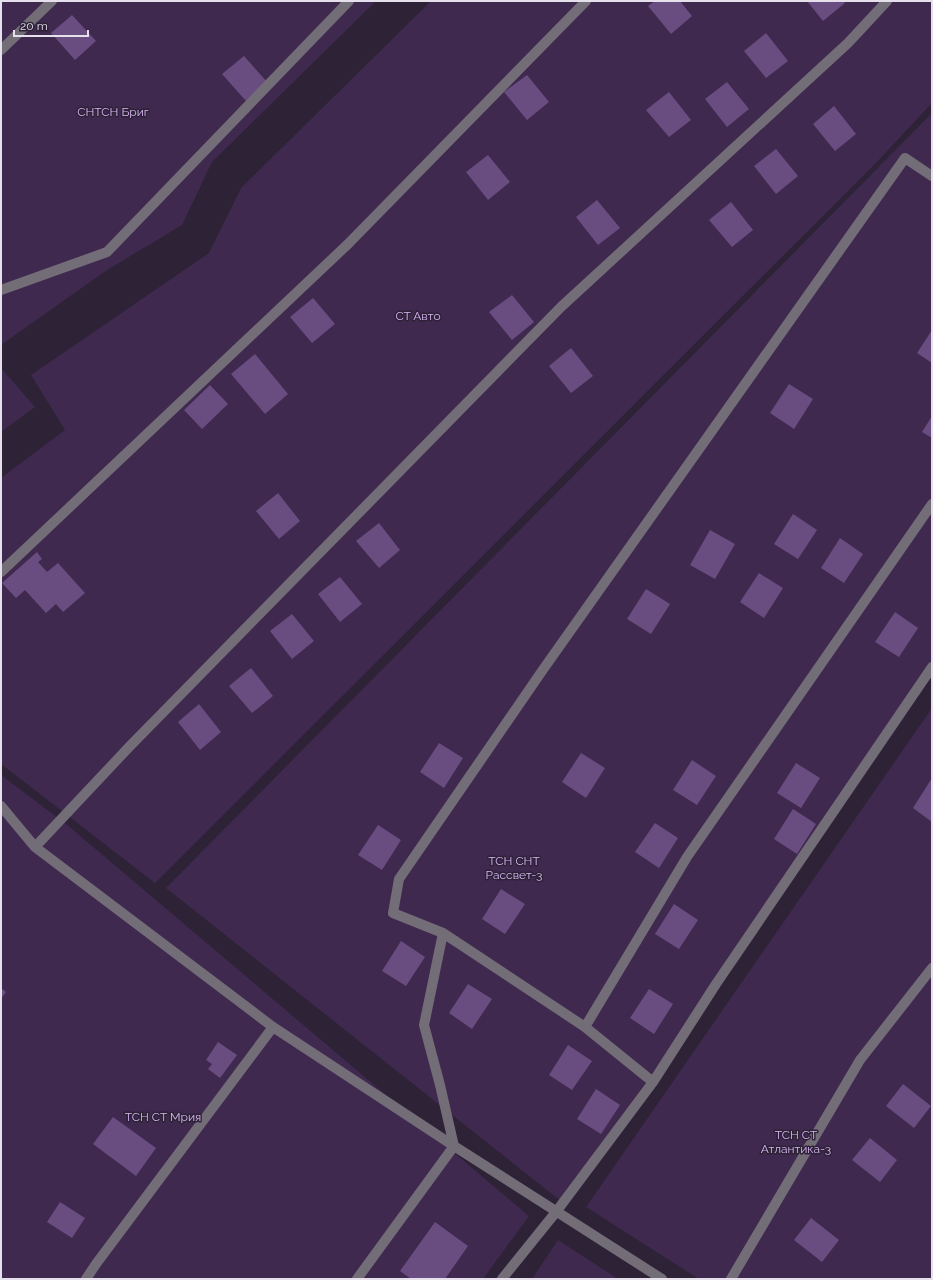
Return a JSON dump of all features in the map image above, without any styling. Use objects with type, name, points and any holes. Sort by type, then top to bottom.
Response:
[{"type":"street","points":[[1,50],[52,1]]},
{"type":"street","points":[[1,290],[107,252],[350,1]]},
{"type":"street","points":[[1,572],[348,244],[586,1]]},
{"type":"street","points":[[35,846],[130,746],[561,307],[848,43],[886,1]]},
{"type":"street","points":[[652,1082],[585,1027],[443,933],[393,913],[399,879],[542,671],[905,158],[932,176]]},
{"type":"street","points":[[585,1027],[687,857],[932,504]]},
{"type":"street","points":[[502,1279],[556,1212],[652,1082],[716,984],[932,667]]},
{"type":"street","points":[[1,806],[35,846],[273,1027],[454,1146],[662,1279]]},
{"type":"street","points":[[357,1279],[454,1146],[424,1025],[443,933]]},
{"type":"street","points":[[731,1279],[860,1060],[932,968]]},
{"type":"street","points":[[86,1279],[273,1027]]},
{"type":"green space","name":"СНТСН Бриг","points":[[1,1],[376,1],[212,162],[182,225],[107,270],[1,345]]},
{"type":"green space","name":"СТ Авто","points":[[431,1],[932,1],[932,103],[875,164],[155,883],[1,764],[1,478],[65,430],[31,375],[209,253],[241,188]]},
{"type":"green space","name":"ТСН СНТ Рассвет-3","points":[[932,113],[932,676],[562,1202],[166,888]]},
{"type":"green space","points":[[1,368],[35,407],[1,432]]},
{"type":"green space","name":"ТСН СТ Атлантика-3","points":[[932,708],[932,1279],[699,1279],[586,1207]]},
{"type":"green space","name":"ТСН СТ Мрия","points":[[1,775],[66,824],[529,1216],[483,1279],[1,1279]]},
{"type":"green space","points":[[558,1240],[618,1279],[532,1279]]},
{"type":"building","points":[[655,1],[680,1],[692,16],[671,34],[648,6]]},
{"type":"building","points":[[807,1],[843,1],[845,3],[823,21]]},
{"type":"building","points":[[72,15],[96,41],[75,60],[51,33]]},
{"type":"building","points":[[766,33],[788,61],[766,78],[744,51]]},
{"type":"building","points":[[244,56],[267,82],[246,101],[222,74]]},
{"type":"building","points":[[527,75],[549,102],[527,120],[504,92]]},
{"type":"building","points":[[727,82],[749,109],[727,127],[705,99]]},
{"type":"building","points":[[669,92],[691,120],[669,137],[646,110]]},
{"type":"building","points":[[834,106],[856,134],[835,151],[813,124]]},
{"type":"building","points":[[776,149],[798,176],[776,194],[754,166]]},
{"type":"building","points":[[488,155],[510,182],[488,200],[466,172]]},
{"type":"building","points":[[597,200],[620,228],[598,245],[576,217]]},
{"type":"building","points":[[731,202],[753,230],[732,247],[709,220]]},
{"type":"building","points":[[512,295],[534,322],[512,340],[489,312]]},
{"type":"building","points":[[313,298],[335,324],[312,343],[290,317]]},
{"type":"building","points":[[932,330],[932,363],[917,353]]},
{"type":"building","points":[[571,348],[593,376],[571,393],[549,366]]},
{"type":"building","points":[[255,354],[288,394],[265,414],[231,374]]},
{"type":"building","points":[[789,384],[813,399],[794,429],[770,413]]},
{"type":"building","points":[[210,385],[228,404],[202,429],[184,410]]},
{"type":"building","points":[[932,416],[932,438],[922,432]]},
{"type":"building","points":[[278,493],[300,521],[279,539],[256,511]]},
{"type":"building","points":[[793,514],[817,530],[798,559],[774,544]]},
{"type":"building","points":[[379,523],[400,550],[379,568],[356,541]]},
{"type":"building","points":[[710,530],[735,544],[715,579],[690,565]]},
{"type":"building","points":[[840,538],[863,554],[844,583],[821,568]]},
{"type":"building","points":[[37,552],[42,559],[38,562],[47,572],[58,563],[85,593],[63,612],[56,604],[46,613],[25,590],[16,598],[2,583]]},
{"type":"building","points":[[759,573],[783,588],[764,618],[740,602]]},
{"type":"building","points":[[340,577],[362,604],[340,622],[318,594]]},
{"type":"building","points":[[646,589],[670,604],[651,634],[627,619]]},
{"type":"building","points":[[895,612],[918,628],[899,657],[875,642]]},
{"type":"building","points":[[292,614],[314,641],[292,659],[270,631]]},
{"type":"building","points":[[251,668],[273,696],[252,713],[229,686]]},
{"type":"building","points":[[199,704],[221,732],[200,750],[178,722]]},
{"type":"building","points":[[439,743],[463,758],[444,788],[420,772]]},
{"type":"building","points":[[581,753],[605,768],[586,798],[562,782]]},
{"type":"building","points":[[692,760],[716,776],[697,805],[673,790]]},
{"type":"building","points":[[796,763],[820,778],[801,808],[777,793]]},
{"type":"building","points":[[932,778],[932,822],[913,808]]},
{"type":"building","points":[[793,809],[816,824],[797,854],[774,839]]},
{"type":"building","points":[[655,823],[678,838],[659,868],[635,852]]},
{"type":"building","points":[[378,825],[401,840],[382,870],[358,855]]},
{"type":"building","points":[[501,889],[525,904],[505,934],[482,919]]},
{"type":"building","points":[[674,904],[698,920],[679,949],[655,934]]},
{"type":"building","points":[[401,941],[425,957],[406,986],[382,971]]},
{"type":"building","points":[[468,984],[492,999],[472,1029],[449,1013]]},
{"type":"building","points":[[1,988],[6,992],[1,999]]},
{"type":"building","points":[[649,989],[673,1004],[654,1034],[630,1018]]},
{"type":"building","points":[[218,1042],[237,1055],[220,1078],[208,1069],[212,1064],[206,1060]]},
{"type":"building","points":[[568,1045],[592,1061],[572,1090],[549,1075]]},
{"type":"building","points":[[903,1084],[931,1106],[914,1128],[886,1106]]},
{"type":"building","points":[[596,1089],[620,1105],[601,1134],[577,1119]]},
{"type":"building","points":[[113,1117],[156,1148],[136,1176],[93,1144]]},
{"type":"building","points":[[870,1138],[897,1160],[880,1182],[852,1160]]},
{"type":"building","points":[[60,1202],[85,1218],[72,1238],[47,1222]]},
{"type":"building","points":[[811,1218],[839,1240],[822,1262],[794,1240]]},
{"type":"building","points":[[435,1222],[468,1246],[445,1279],[411,1279],[400,1271]]}]
